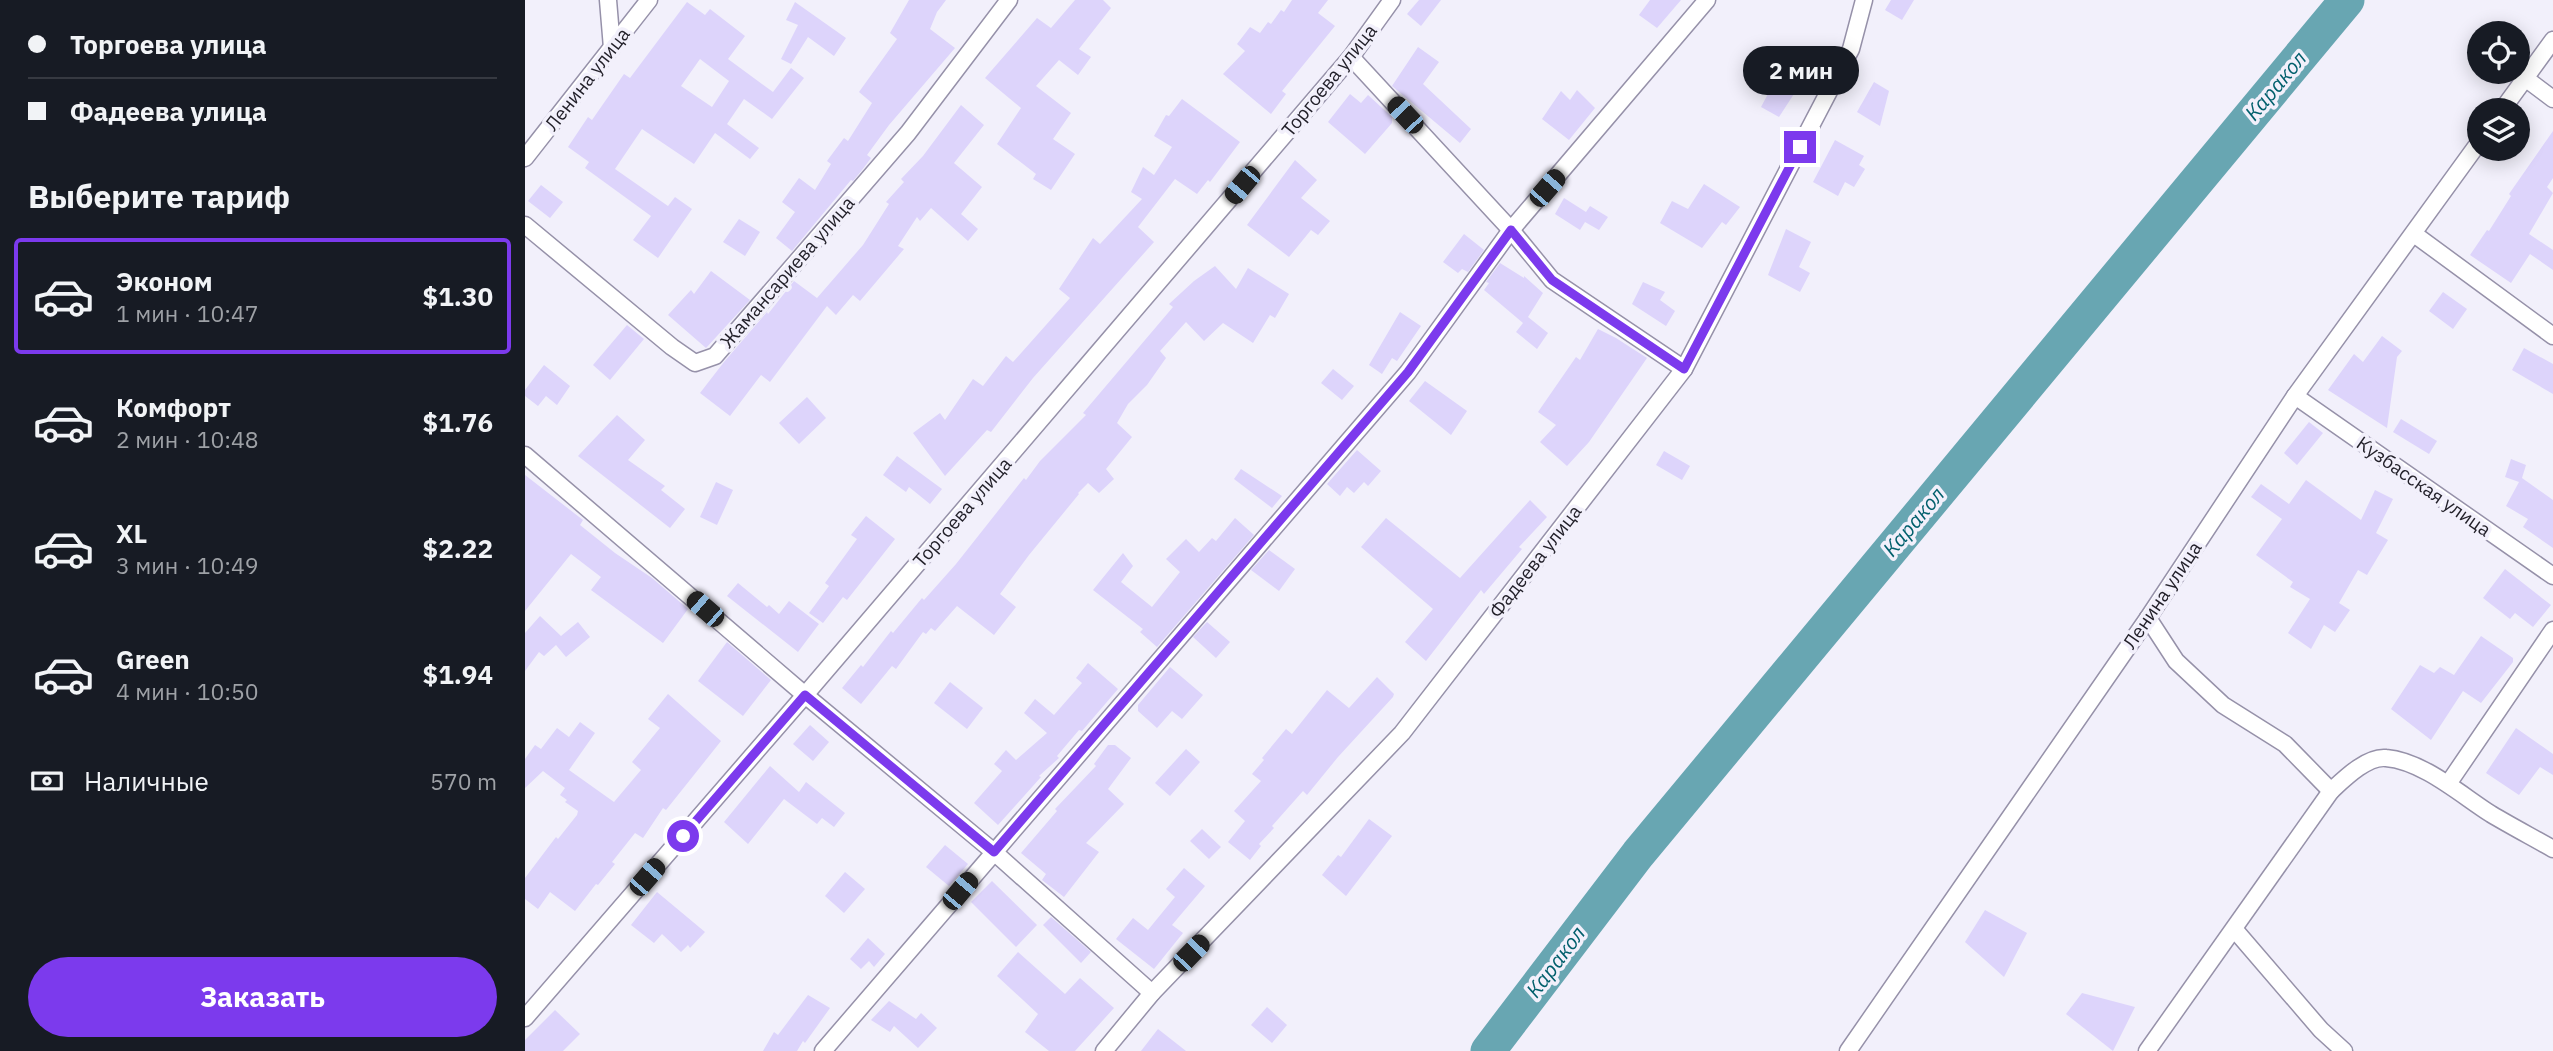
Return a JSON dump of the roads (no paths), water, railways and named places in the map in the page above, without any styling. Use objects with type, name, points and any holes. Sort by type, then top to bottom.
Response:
[{"type":"street","points":[[608,0],[612,48]]},
{"type":"street","name":"Ленина улица","points":[[525,158],[649,0]]},
{"type":"street","name":"Жамансариева улица","points":[[525,225],[695,363],[715,356],[908,133],[1009,0]]},
{"type":"street","name":"Торгоева улица","points":[[525,1018],[1351,57],[1392,0]]},
{"type":"street","points":[[823,1051],[1408,372],[1511,230],[1707,0]]},
{"type":"street","name":"Фадеева улица","points":[[1104,1051],[1153,992],[1402,733],[1684,369],[1851,49],[1864,0]]},
{"type":"street","points":[[2530,71],[2553,40]]},
{"type":"street","points":[[1351,57],[1511,230],[1552,280],[1684,369]]},
{"type":"street","points":[[2530,82],[2553,99]]},
{"type":"street","name":"Ленина улица","points":[[1848,1051],[2148,618],[2295,396],[2467,159]]},
{"type":"street","points":[[2414,234],[2553,336]]},
{"type":"street","name":"Кузбасская улица","points":[[2295,396],[2553,576]]},
{"type":"street","points":[[525,455],[805,695],[994,852],[1153,992]]},
{"type":"street","points":[[2148,618],[2176,661],[2223,705],[2285,744],[2331,791]]},
{"type":"street","points":[[2448,784],[2553,630]]},
{"type":"street","points":[[2147,1051],[2331,791],[2353,770],[2384,757],[2411,765],[2448,784],[2490,813],[2553,849]]},
{"type":"street","points":[[2235,930],[2322,1030],[2344,1051]]},
{"type":"waterway","name":"Каракол","points":[[1488,1051],[1638,854],[2347,0]]}]
